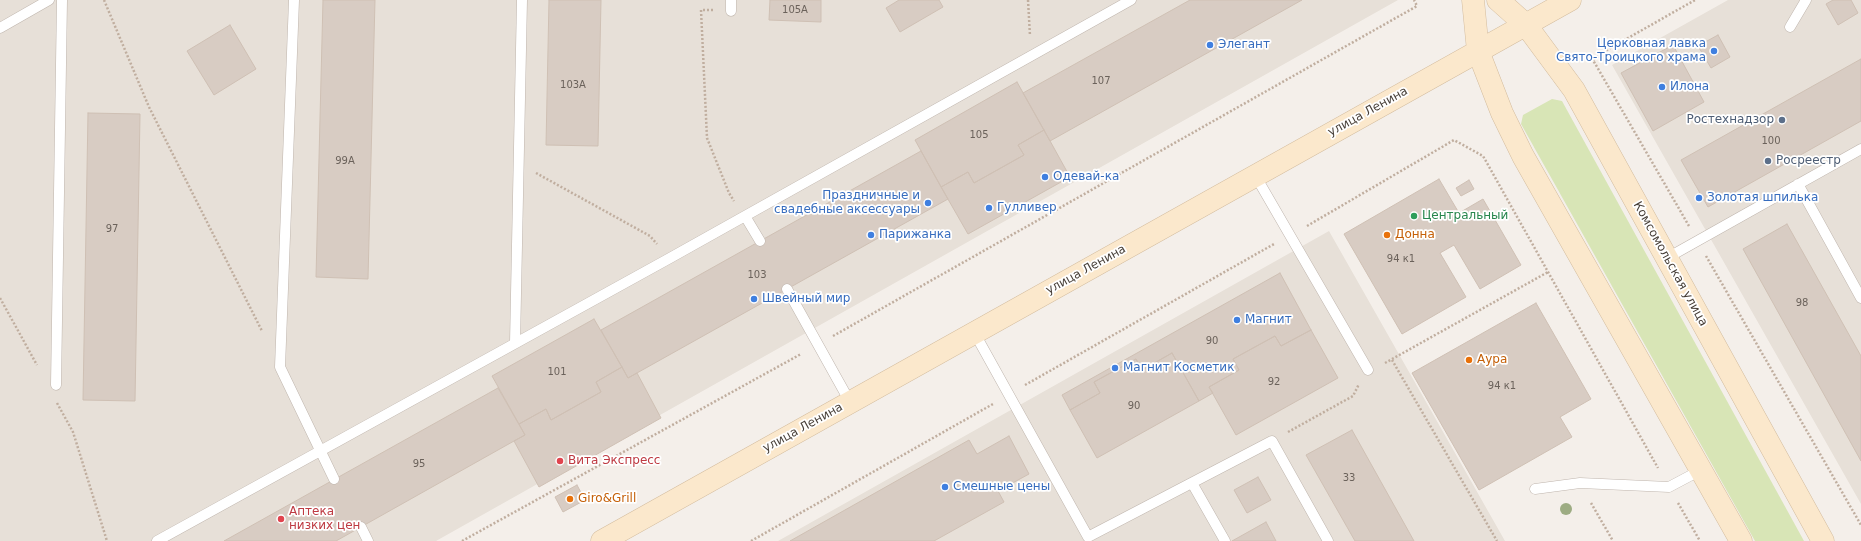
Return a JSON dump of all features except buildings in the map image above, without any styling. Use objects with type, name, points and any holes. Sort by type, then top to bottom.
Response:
[{"type":"main road","points":[[1473,0],[1478,51],[1502,113],[1523,156],[1741,541]]},
{"type":"main road","name":"Комсомольская улица","points":[[1498,0],[1526,25],[1574,90],[1823,541]]},
{"type":"main road","name":"улица Ленина","points":[[602,541],[1570,0]]},
{"type":"lane","points":[[0,28],[49,0]]},
{"type":"lane","points":[[56,385],[62,0]]},
{"type":"lane","points":[[294,0],[280,367],[334,479]]},
{"type":"lane","points":[[515,343],[522,0]]},
{"type":"lane","points":[[731,0],[731,11]]},
{"type":"lane","points":[[157,541],[670,258],[1131,0]]},
{"type":"lane","points":[[1790,27],[1806,0]]},
{"type":"lane","points":[[1667,258],[1861,149]]},
{"type":"lane","points":[[1255,175],[1368,370]]},
{"type":"lane","points":[[1798,184],[1861,298]]},
{"type":"lane","points":[[745,216],[760,242]]},
{"type":"lane","points":[[787,289],[850,402]]},
{"type":"lane","points":[[974,332],[1085,539],[1272,441],[1328,541]]},
{"type":"lane","points":[[1535,489],[1580,484],[1669,487],[1701,470]]},
{"type":"lane","points":[[1192,483],[1225,541]]},
{"type":"lane","points":[[361,527],[368,541]]},
{"type":"path","points":[[104,0],[149,107],[262,332]]},
{"type":"path","points":[[1028,0],[1031,56]]},
{"type":"path","points":[[462,541],[818,345],[1417,6],[1414,0]]},
{"type":"path","points":[[1695,0],[1607,50],[1593,60],[1861,525]]},
{"type":"path","points":[[731,11],[701,10],[707,138],[729,193],[745,216]]},
{"type":"path","points":[[751,541],[1289,236],[1454,140],[1482,156],[1700,541]]},
{"type":"path","points":[[519,163],[650,236],[670,258]]},
{"type":"path","points":[[1272,441],[1353,396],[1368,370],[1392,360],[1548,272]]},
{"type":"path","points":[[0,298],[38,368]]},
{"type":"path","points":[[1392,360],[1497,541]]},
{"type":"path","points":[[57,402],[73,432],[107,541]]},
{"type":"path","points":[[1580,484],[1613,541]]},
{"type":"shaded area","points":[[0,0],[1398,0],[436,541],[0,541]]},
{"type":"shaded area","points":[[1728,0],[1861,0],[1861,504],[1612,65]]},
{"type":"shaded area","points":[[1329,231],[1505,541],[778,541]]},
{"type":"green space","points":[[1552,99],[1562,101],[1804,541],[1755,541],[1521,124],[1523,115]]},
{"type":"place","name":"Элегант","points":[[1210,45]]},
{"type":"place","name":"Церковная лавка Свято-Троицкого храма","points":[[1714,51]]},
{"type":"place","name":"Илона","points":[[1662,87]]},
{"type":"place","name":"Ростехнадзор","points":[[1782,120]]},
{"type":"place","name":"Росреестр","points":[[1768,161]]},
{"type":"place","name":"Одевай-ка","points":[[1045,177]]},
{"type":"place","name":"Золотая шпилька","points":[[1699,198]]},
{"type":"place","name":"Праздничные и свадебные аксессуары","points":[[928,203]]},
{"type":"place","name":"Гулливер","points":[[989,208]]},
{"type":"place","name":"Центральный","points":[[1414,216]]},
{"type":"place","name":"Парижанка","points":[[871,235]]},
{"type":"place","name":"Донна","points":[[1387,235]]},
{"type":"place","name":"Швейный мир","points":[[754,299]]},
{"type":"place","name":"Магнит","points":[[1237,320]]},
{"type":"place","name":"Аура","points":[[1469,360]]},
{"type":"place","name":"Магнит Косметик","points":[[1115,368]]},
{"type":"place","name":"Вита Экспресс","points":[[560,461]]},
{"type":"place","name":"Смешные цены","points":[[945,487]]},
{"type":"place","name":"Giro&Grill","points":[[570,499]]},
{"type":"place","name":"Аптека низких цен","points":[[281,519]]}]
